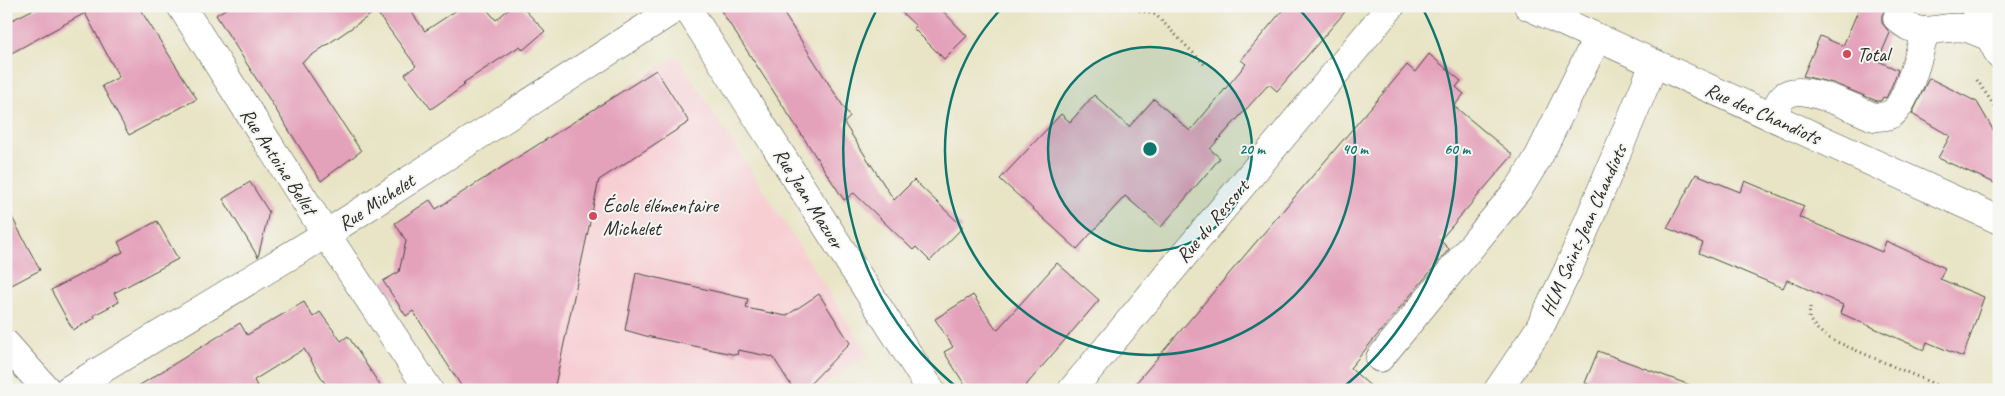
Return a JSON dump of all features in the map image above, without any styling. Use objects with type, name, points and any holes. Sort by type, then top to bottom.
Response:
[{"type":"street","name":"Rue Antoine Bellet","points":[[181,6],[428,390]]},
{"type":"street","name":"Rue Michelet","points":[[68,390],[326,234],[679,6]]},
{"type":"street","name":"Rue Jean Mazuer","points":[[686,6],[931,390]]},
{"type":"street","name":"Rue du Ressort","points":[[1072,390],[1391,6]]},
{"type":"street","name":"Rue des Chandiots","points":[[1528,6],[1999,220]]},
{"type":"street","points":[[1974,6],[1993,46]]},
{"type":"street","points":[[1897,18],[1906,27],[1925,31],[1964,28],[1993,46]]},
{"type":"street","points":[[1771,117],[1784,96],[1796,91],[1811,92],[1874,117],[1884,117],[1892,114],[1900,106],[1916,67],[1925,31]]},
{"type":"street","points":[[1380,358],[1520,187],[1539,156],[1597,38]]},
{"type":"street","name":"HLM Saint-Jean Chandiots","points":[[1509,386],[1568,270],[1654,64]]},
{"type":"street","points":[[6,344],[47,390]]},
{"type":"path","points":[[1124,6],[1156,15],[1204,64]]},
{"type":"path","points":[[1810,307],[1809,319],[1818,330],[1830,339],[1948,390]]},
{"type":"shaded area","name":"École élémentaire Michelet","points":[[677,56],[869,355],[816,390],[464,390],[413,311],[406,316],[383,281],[399,271],[406,241],[395,223],[430,200],[437,209]]},
{"type":"building","points":[[40,6],[138,6],[197,99],[129,135],[102,86],[119,77],[85,13],[6,56],[6,23]]},
{"type":"building","points":[[230,6],[407,6],[425,31],[463,6],[484,6],[496,20],[512,6],[521,6],[545,31],[523,50],[520,46],[463,83],[465,85],[431,109],[405,74],[416,66],[376,11],[302,62],[361,151],[321,181],[216,15]]},
{"type":"building","points":[[718,6],[779,6],[850,117],[844,123],[894,200],[914,180],[963,227],[930,261],[916,247],[913,250],[854,193],[844,200]]},
{"type":"building","points":[[895,6],[938,6],[967,36],[944,59],[913,28],[916,26]]},
{"type":"building","points":[[1286,6],[1350,6],[1277,91],[1269,84],[1210,149],[1220,158],[1161,227],[1125,196],[1077,249],[1000,179],[1061,114],[1070,122],[1094,95],[1129,127],[1154,99],[1190,131],[1246,64],[1241,60]]},
{"type":"building","name":"Total","points":[[1860,6],[1887,6],[1882,15],[1882,23],[1890,33],[1878,61],[1898,70],[1886,98],[1883,97],[1881,101],[1833,83],[1803,76],[1820,36],[1843,46]]},
{"type":"building","points":[[1429,54],[1461,81],[1456,87],[1464,94],[1454,106],[1513,155],[1440,240],[1449,249],[1350,368],[1375,390],[1130,390],[1407,65],[1415,72]]},
{"type":"building","points":[[656,70],[689,122],[599,180],[554,390],[464,390],[413,311],[406,316],[383,281],[399,272],[406,241],[395,223],[430,200],[436,209]]},
{"type":"building","points":[[1929,78],[1977,102],[1999,140],[1999,185],[1938,158],[1950,136],[1912,114]]},
{"type":"building","points":[[1696,174],[1740,192],[1745,181],[1804,206],[1799,217],[1882,252],[1886,241],[1945,268],[1940,279],[1984,297],[1963,357],[1927,342],[1924,350],[1840,313],[1843,305],[1787,280],[1783,288],[1699,253],[1703,243],[1667,228]]},
{"type":"building","points":[[250,182],[269,212],[258,257],[223,199]]},
{"type":"building","points":[[6,206],[40,270],[6,288]]},
{"type":"building","points":[[157,221],[178,259],[114,293],[119,302],[94,315],[95,318],[73,330],[51,290],[123,252],[118,242]]},
{"type":"building","points":[[1057,263],[1099,300],[1022,390],[968,390],[944,352],[953,347],[935,319],[973,295],[997,330]]},
{"type":"building","points":[[636,273],[748,299],[746,308],[786,316],[819,294],[850,343],[804,390],[794,390],[773,357],[738,350],[737,355],[625,330]]},
{"type":"building","points":[[304,302],[313,317],[320,312],[341,341],[348,336],[383,390],[329,390],[304,349],[254,380],[259,390],[132,390],[240,323],[247,335]]},
{"type":"building","points":[[1598,351],[1695,387],[1694,390],[1605,390],[1585,383]]},
{"type":"place","name":"Total","points":[[1847,54]]},
{"type":"place","name":"École élémentaire Michelet","points":[[593,216]]}]
